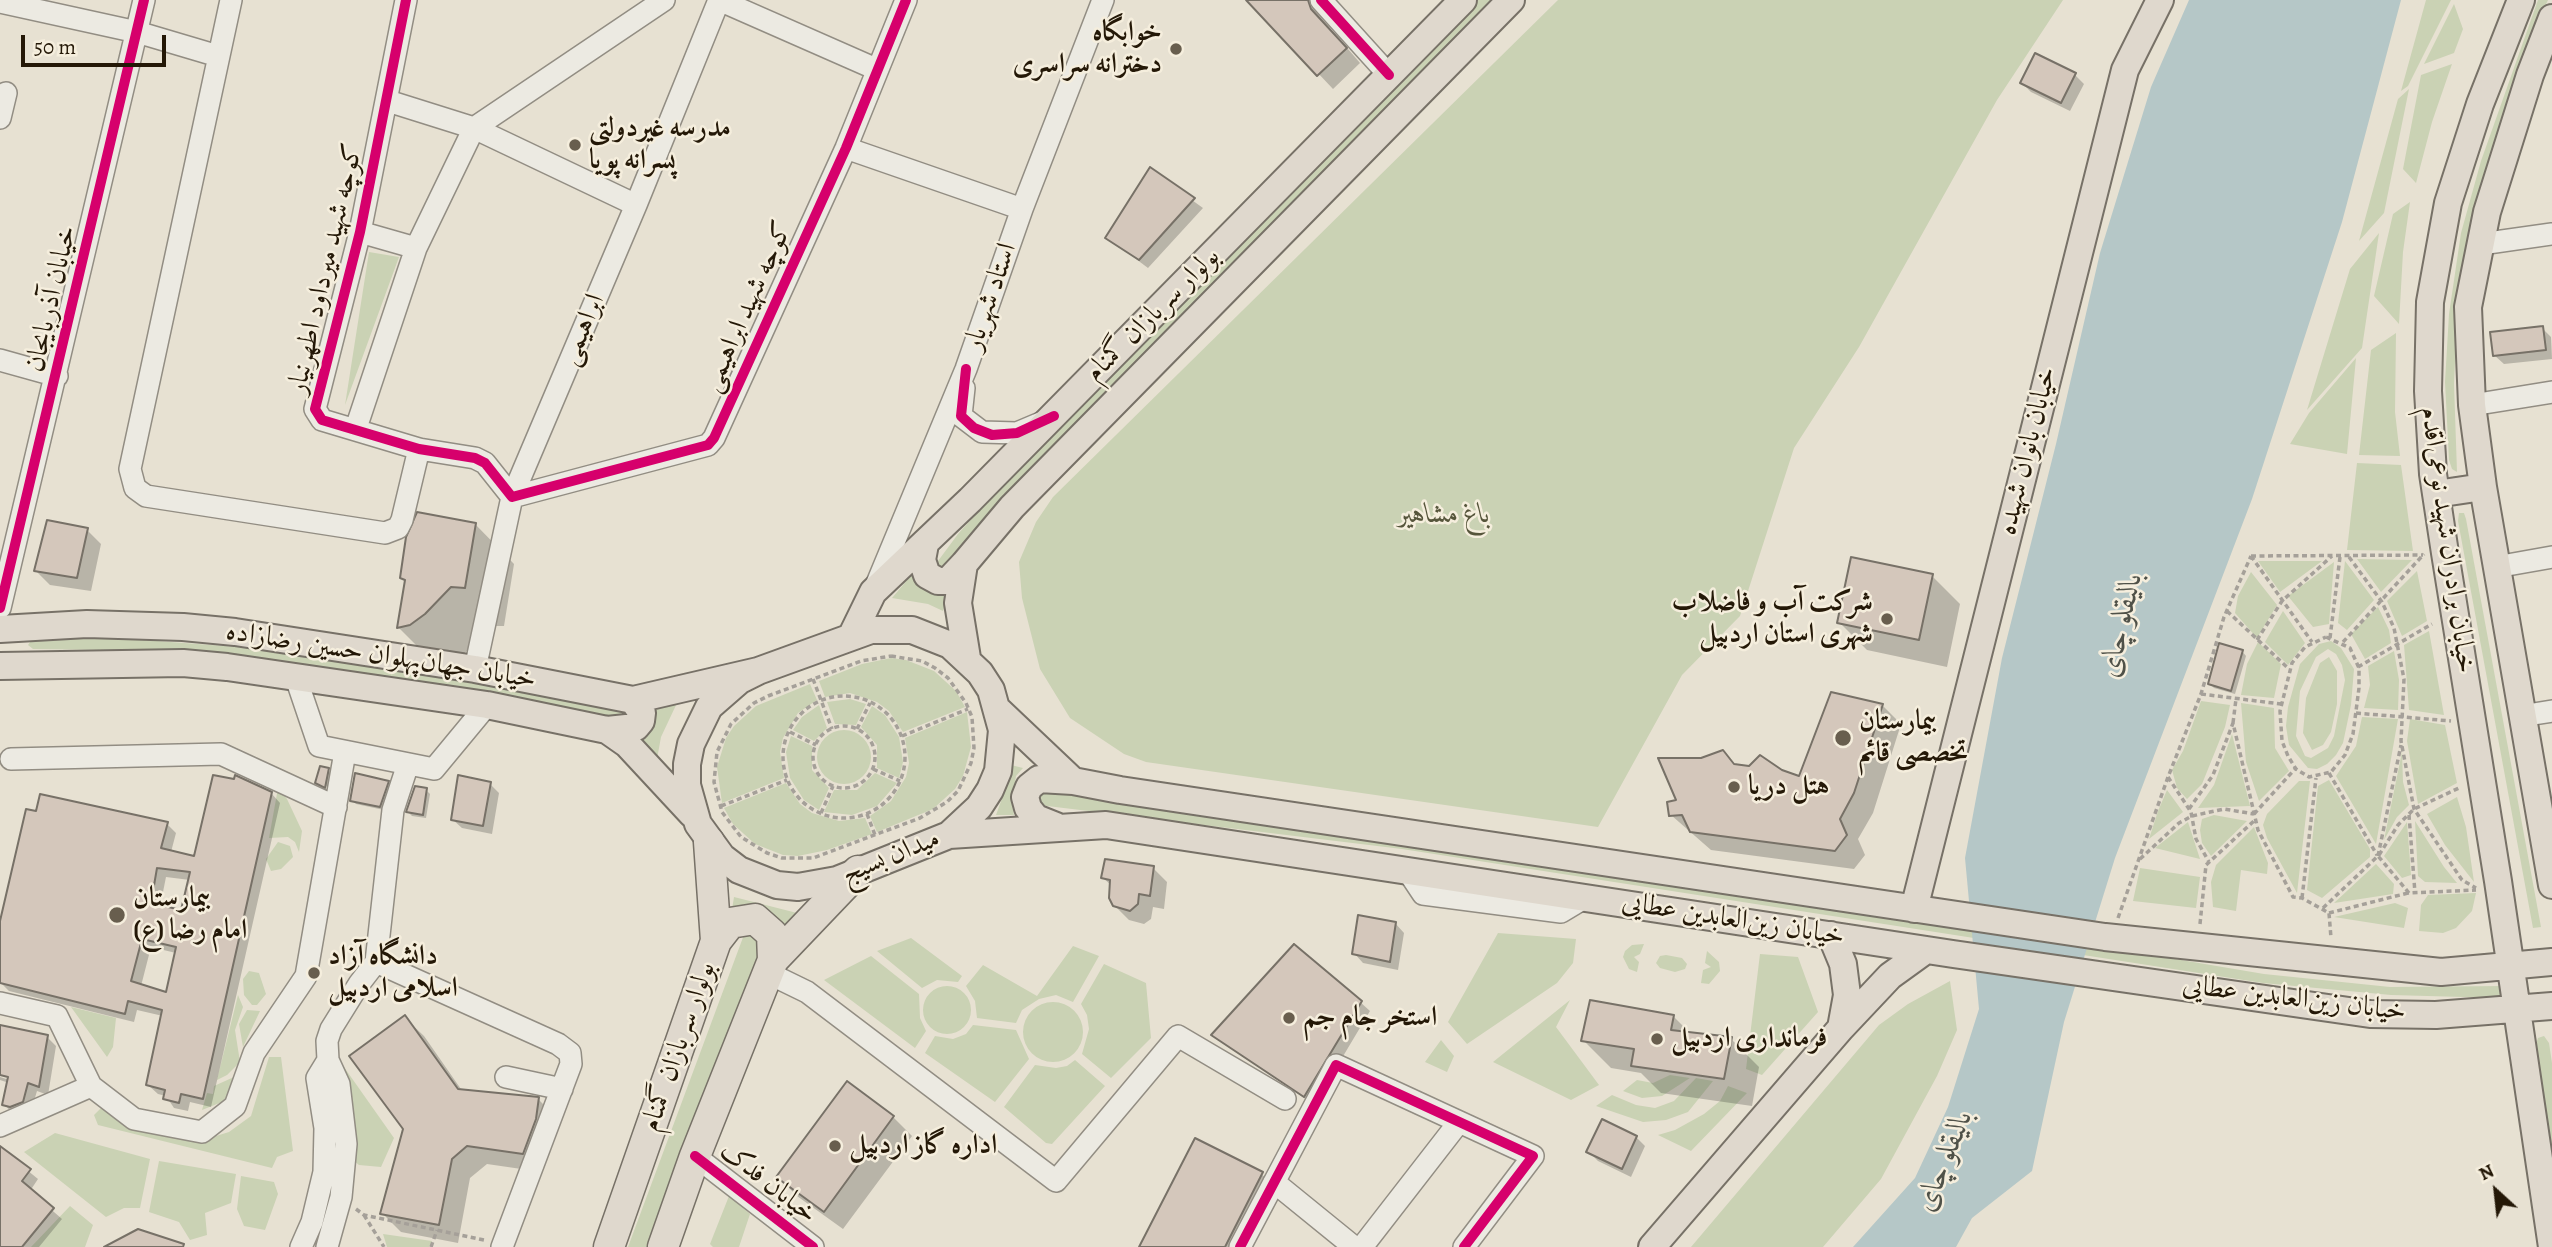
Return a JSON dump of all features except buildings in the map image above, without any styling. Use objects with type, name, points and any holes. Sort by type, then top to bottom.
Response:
[{"type":"highway","name":"بولوار سربازان گمنام","points":[[609,1247],[716,941],[702,829]]},
{"type":"highway","name":"بولوار سربازان گمنام","points":[[663,1247],[695,1156],[771,966],[872,866]]},
{"type":"highway","points":[[716,941],[730,923],[755,919],[772,934],[771,966]]},
{"type":"main road","name":"بولوار سربازان گمنام","points":[[852,635],[873,592],[1054,416],[1463,0]]},
{"type":"main road","name":"بولوار سربازان گمنام","points":[[964,564],[1012,507],[1511,0]]},
{"type":"main road","name":"خیابان بانوان شهیده","points":[[1914,909],[2125,70],[2160,0]]},
{"type":"main road","name":"خیابان برادران شهید نوعی‌اقدم","points":[[2521,0],[2480,104],[2448,203],[2430,302],[2428,391],[2436,494],[2434,554],[2506,935],[2552,1247]]},
{"type":"main road","name":"خیابان برادران شهید نوعی‌اقدم","points":[[2552,18],[2530,75],[2487,212],[2468,307],[2472,405],[2483,487],[2521,716],[2550,857],[2552,885]]},
{"type":"main road","points":[[2436,494],[2483,487]]},
{"type":"main road","points":[[925,544],[924,566],[927,575],[938,581],[948,581],[964,564]]},
{"type":"main road","points":[[964,564],[958,603],[967,657]]},
{"type":"main road","name":"خیابان جهان‌پهلوان حسین رضا‌زاده","points":[[0,629],[87,624],[183,627],[475,669],[634,700],[758,671]]},
{"type":"main road","name":"میدان بسیج","points":[[891,628],[912,630],[950,645],[967,657],[980,673],[996,704],[1002,730],[998,771],[979,807],[949,835],[818,885],[777,885],[739,870],[702,829],[687,785],[687,764],[698,725],[723,692],[758,671],[804,653],[852,635],[891,628]]},
{"type":"main road","name":"خیابان جهان‌پهلوان حسین رضا‌زاده","points":[[0,666],[183,663],[487,705],[607,730],[634,750],[702,829]]},
{"type":"main road","points":[[607,730],[636,727],[641,721],[642,713],[634,700]]},
{"type":"main road","points":[[996,704],[1073,781]]},
{"type":"main road","name":"خیابان زین‌العابدین عطایی","points":[[1058,827],[1036,818],[1027,808],[1029,787],[1039,779],[1073,781],[1133,793],[2108,937],[2449,972],[2552,962]]},
{"type":"main road","name":"خیابان زین‌العابدین عطایی","points":[[949,835],[1106,825],[1962,956],[2370,1014],[2436,1015],[2552,1006]]},
{"type":"main road","points":[[1831,935],[1843,964],[1847,995],[1841,1028]]},
{"type":"main road","points":[[2449,972],[2480,958],[2506,935]]},
{"type":"main road","points":[[1652,1247],[1841,1028],[1890,976],[1926,950]]},
{"type":"street","name":"خیابان آذربایجان","points":[[0,608],[144,0]]},
{"type":"street","points":[[231,0],[130,469],[135,488],[146,496],[385,533],[398,528],[402,520],[419,449]]},
{"type":"street","name":"کوچه شهید میرداود اطهرنیار","points":[[406,0],[360,232],[315,409],[323,420],[419,449],[475,458],[485,463],[512,497]]},
{"type":"street","points":[[356,428],[416,248],[474,128],[664,0]]},
{"type":"street","points":[[719,0],[876,69]]},
{"type":"street","name":"ابراهیمی","points":[[475,669],[512,497],[636,205],[719,0]]},
{"type":"street","name":"کوچه شهید ابراهیمی","points":[[512,497],[708,445],[714,438],[846,148],[906,0]]},
{"type":"street","name":"استاد شهریار","points":[[873,592],[966,369],[1022,209],[1104,0]]},
{"type":"street","points":[[1321,0],[1389,75]]},
{"type":"street","points":[[0,2],[137,32],[218,56]]},
{"type":"street","points":[[0,118],[6,93]]},
{"type":"street","points":[[388,101],[474,128],[636,205]]},
{"type":"street","points":[[846,148],[1022,209]]},
{"type":"street","points":[[360,232],[416,248]]},
{"type":"street","points":[[2481,244],[2552,234]]},
{"type":"street","points":[[0,360],[57,376]]},
{"type":"street","points":[[966,369],[961,416],[974,428],[992,435],[1017,433],[1054,416]]},
{"type":"street","points":[[2472,405],[2552,392]]},
{"type":"street","points":[[2496,567],[2552,557]]},
{"type":"street","points":[[296,678],[319,746],[434,769],[487,705]]},
{"type":"street","points":[[2521,716],[2552,711]]},
{"type":"street","points":[[0,1003],[57,1016],[91,1086],[134,1119],[202,1132],[235,1106],[254,1053],[306,976],[345,752]]},
{"type":"street","points":[[4,760],[220,754],[336,807]]},
{"type":"street","points":[[327,1247],[341,1197],[344,1128],[339,1084],[328,1060],[327,1041],[331,1029],[376,962],[393,810],[408,764]]},
{"type":"street","points":[[376,962],[558,1044],[570,1053],[571,1064],[502,1246]]},
{"type":"street","points":[[771,966],[1056,1181],[1178,1036],[1285,1099]]},
{"type":"street","points":[[301,1247],[312,1222],[324,1172],[325,1128],[317,1078],[328,1060]]},
{"type":"street","points":[[1240,1247],[1336,1065],[1532,1156],[1464,1247]]},
{"type":"street","points":[[506,1077],[562,1089]]},
{"type":"street","points":[[0,1126],[91,1086]]},
{"type":"street","points":[[1362,1247],[1459,1122]]},
{"type":"street","name":"خیابان فدک","points":[[695,1156],[813,1247]]},
{"type":"street","points":[[1274,1182],[1354,1247]]},
{"type":"path","points":[[2251,556],[2434,554]]},
{"type":"path","points":[[2343,642],[2434,554]]},
{"type":"path","points":[[2251,556],[2312,642]]},
{"type":"path","points":[[2108,937],[2201,694],[2227,611],[2251,556]]},
{"type":"path","points":[[2258,639],[2281,601],[2332,556]]},
{"type":"path","points":[[2330,638],[2340,557]]},
{"type":"path","points":[[2348,557],[2382,602],[2398,644],[2404,679],[2405,717],[2378,856]]},
{"type":"path","points":[[2227,611],[2290,670]]},
{"type":"path","points":[[2358,667],[2432,624]]},
{"type":"path","points":[[2330,638],[2343,642],[2350,648],[2358,667],[2356,713],[2345,755],[2329,773],[2316,777],[2296,769],[2282,741],[2281,704],[2292,663],[2312,642],[2330,638]]},
{"type":"path","points":[[804,653],[832,729]]},
{"type":"path","points":[[876,657],[906,657],[929,665],[948,678],[969,709],[974,748],[971,763],[957,791],[934,811],[875,835],[813,858],[782,858],[760,850],[741,837],[720,807],[714,782],[715,767],[717,752],[731,724],[754,703],[813,679],[876,657]]},
{"type":"path","points":[[2201,694],[2281,704]]},
{"type":"path","points":[[850,696],[870,702],[887,713],[902,736],[905,762],[900,781],[889,799],[866,814],[839,818],[820,813],[802,802],[787,780],[783,752],[789,732],[800,715],[821,701],[850,696]]},
{"type":"path","points":[[2189,809],[2213,775],[2233,723],[2236,699]]},
{"type":"path","points":[[857,729],[870,702]]},
{"type":"path","points":[[902,736],[969,709],[996,704]]},
{"type":"path","points":[[2356,713],[2451,720]]},
{"type":"path","points":[[2233,723],[2256,820],[2293,897],[2302,898],[2329,913],[2333,961]]},
{"type":"path","points":[[843,726],[857,729],[874,746],[873,769],[856,787],[833,786],[820,777],[815,768],[816,745],[832,729],[843,726]]},
{"type":"path","points":[[789,732],[816,745]]},
{"type":"path","points":[[2329,913],[2409,893],[2480,890],[2462,880],[2414,809],[2401,741]]},
{"type":"path","points":[[873,769],[900,781]]},
{"type":"path","points":[[2254,814],[2296,769]]},
{"type":"path","points":[[2329,773],[2378,856],[2409,893]]},
{"type":"path","points":[[2168,777],[2189,809],[2196,839],[2209,862]]},
{"type":"path","points":[[2302,898],[2316,777]]},
{"type":"path","points":[[702,829],[720,807],[787,780]]},
{"type":"path","points":[[820,813],[833,786]]},
{"type":"path","points":[[2323,908],[2378,856],[2414,809],[2462,787]]},
{"type":"path","points":[[2137,862],[2161,837],[2192,816],[2224,809],[2254,814]]},
{"type":"path","points":[[866,814],[875,835],[872,866]]},
{"type":"path","points":[[2409,815],[2415,893]]},
{"type":"path","points":[[2198,947],[2206,865],[2256,820]]},
{"type":"path","points":[[341,1197],[364,1215],[384,1247]]},
{"type":"path","points":[[364,1215],[502,1246]]},
{"type":"path","points":[[431,1247],[437,1230]]},
{"type":"green space","points":[[1477,0],[1492,0],[1000,500],[948,569],[937,568],[938,561],[958,534],[1042,441]]},
{"type":"green space","name":"باغ مشاهیر","points":[[1558,0],[2063,0],[1997,100],[1859,347],[1794,448],[1740,616],[1682,675],[1598,827],[1146,762],[1124,754],[1070,718],[1040,669],[1022,598],[1019,562],[1036,522],[1053,497]]},
{"type":"green space","points":[[2426,0],[2451,0],[2408,86],[2401,91]]},
{"type":"green space","points":[[2538,0],[2548,0],[2540,17],[2457,316],[2454,384],[2457,472],[2452,469],[2449,460],[2445,382],[2449,314],[2461,233],[2481,161]]},
{"type":"green space","points":[[2454,4],[2463,29],[2454,53],[2424,64]]},
{"type":"green space","points":[[2452,64],[2432,122],[2416,183],[2403,169],[2421,75]]},
{"type":"green space","points":[[2409,89],[2384,213],[2359,241],[2398,99]]},
{"type":"green space","points":[[2410,202],[2403,252],[2399,324],[2374,296],[2393,214]]},
{"type":"green space","points":[[2379,233],[2362,348],[2307,410],[2350,269]]},
{"type":"green space","points":[[369,252],[399,257],[345,405]]},
{"type":"green space","points":[[2396,333],[2395,412],[2400,456],[2359,455],[2371,350]]},
{"type":"green space","points":[[2356,358],[2347,454],[2290,444],[2309,413]]},
{"type":"green space","points":[[2357,463],[2401,465],[2413,551],[2347,550]]},
{"type":"green space","points":[[2459,513],[2464,513],[2466,519],[2541,927],[2533,928],[2458,521]]},
{"type":"green space","points":[[2357,559],[2412,560],[2381,592]]},
{"type":"green space","points":[[2258,561],[2322,561],[2280,592]]},
{"type":"green space","points":[[2345,561],[2374,600],[2347,630],[2338,623]]},
{"type":"green space","points":[[2334,562],[2329,624],[2313,627],[2288,596]]},
{"type":"green space","points":[[2417,571],[2427,621],[2402,636],[2387,601]]},
{"type":"green space","points":[[914,572],[925,590],[950,588],[943,611],[928,604],[892,598]]},
{"type":"green space","points":[[2251,572],[2277,605],[2257,638],[2235,613],[2238,596]]},
{"type":"green space","points":[[2378,607],[2389,630],[2391,643],[2365,659],[2351,634]]},
{"type":"green space","points":[[2283,611],[2305,643],[2288,665],[2265,642]]},
{"type":"green space","points":[[2429,631],[2444,715],[2409,710],[2404,645]]},
{"type":"green space","points":[[33,638],[130,639],[265,649],[544,694],[630,712],[627,720],[379,676],[180,651],[33,649],[28,645]]},
{"type":"green space","points":[[2331,641],[2341,648],[2354,669],[2351,705],[2343,743],[2327,764],[2317,769],[2308,768],[2289,745],[2286,726],[2288,707],[2300,664],[2319,644]],"holes":[[[2328,649],[2336,654],[2345,680],[2334,736],[2328,748],[2311,758],[2305,756],[2296,736],[2300,691],[2316,657]]]},
{"type":"green space","points":[[2258,642],[2281,664],[2274,698],[2241,695],[2247,664]]},
{"type":"green space","points":[[2394,651],[2399,680],[2398,710],[2364,708],[2370,685],[2368,666]]},
{"type":"green space","points":[[2329,657],[2337,671],[2337,704],[2331,732],[2323,745],[2312,750],[2303,733],[2306,698],[2320,663]]},
{"type":"green space","points":[[891,658],[906,660],[934,671],[956,691],[965,707],[903,732],[889,711],[877,702],[850,693],[825,697],[819,681],[862,664]]},
{"type":"green space","points":[[810,684],[817,700],[798,713],[783,738],[780,752],[784,778],[722,803],[717,767],[726,738],[734,726],[756,706]]},
{"type":"green space","points":[[850,699],[866,704],[856,725],[835,724],[827,702]]},
{"type":"green space","points":[[2201,701],[2230,705],[2225,727],[2202,784],[2187,799],[2177,788],[2172,770],[2183,751]]},
{"type":"green space","points":[[677,703],[661,737],[657,759],[639,741],[651,729],[657,707]]},
{"type":"green space","points":[[2241,703],[2274,708],[2275,748],[2289,771],[2259,801],[2246,762]]},
{"type":"green space","points":[[819,705],[827,728],[814,741],[793,730],[802,717]]},
{"type":"green space","points":[[872,706],[885,715],[899,737],[903,762],[899,778],[877,768],[877,745],[861,727]]},
{"type":"green space","points":[[967,712],[971,747],[963,776],[955,789],[933,809],[877,832],[870,816],[891,801],[906,777],[909,763],[905,738]]},
{"type":"green space","points":[[2362,717],[2398,719],[2376,844],[2336,776],[2356,746]]},
{"type":"green space","points":[[2410,719],[2445,725],[2457,783],[2418,804],[2407,741]]},
{"type":"green space","points":[[844,730],[863,738],[871,757],[863,776],[844,784],[825,776],[817,757],[825,738]]},
{"type":"green space","points":[[2232,734],[2250,806],[2198,808],[2214,785]]},
{"type":"green space","points":[[791,736],[812,746],[812,770],[829,788],[819,810],[804,800],[790,778],[786,752]]},
{"type":"green space","points":[[2402,752],[2403,782],[2409,805],[2397,817],[2384,840]]},
{"type":"green space","points":[[1007,764],[1023,768],[1016,776],[1012,804],[1014,815],[996,815],[1004,793]]},
{"type":"green space","points":[[875,773],[897,783],[877,806],[852,815],[824,812],[834,790],[857,790]]},
{"type":"green space","points":[[2329,780],[2370,849],[2370,857],[2322,898],[2307,890],[2318,786]]},
{"type":"green space","points":[[2299,781],[2310,781],[2297,893],[2267,838],[2263,825],[2267,814]]},
{"type":"green space","points":[[786,783],[800,804],[812,813],[839,821],[865,818],[872,834],[827,850],[798,856],[783,855],[755,844],[733,824],[724,808]]},
{"type":"green space","points":[[278,788],[287,799],[302,831],[299,852],[295,842],[288,837],[269,838]]},
{"type":"green space","points":[[1041,790],[2116,949],[2264,974],[2390,987],[2504,986],[2507,990],[2500,998],[2391,995],[2263,983],[1402,849],[1039,805],[1035,795]]},
{"type":"green space","points":[[2167,790],[2183,812],[2149,839],[2158,811]]},
{"type":"green space","points":[[2457,797],[2466,827],[2474,882],[2445,845],[2427,814]]},
{"type":"green space","points":[[2214,815],[2247,821],[2211,856],[2202,843],[2200,830],[2202,819]]},
{"type":"green space","points":[[2415,821],[2457,883],[2425,882],[2418,876]]},
{"type":"green space","points":[[2188,822],[2200,859],[2155,848]]},
{"type":"green space","points":[[2407,822],[2411,875],[2402,878],[2384,856]]},
{"type":"green space","points":[[2254,827],[2268,863],[2267,874],[2241,870],[2236,911],[2213,907],[2211,882],[2216,865]]},
{"type":"green space","points":[[278,842],[290,846],[293,857],[281,869],[271,871],[266,859]]},
{"type":"green space","points":[[2376,864],[2394,884],[2393,894],[2334,903]]},
{"type":"green space","points":[[2140,868],[2200,877],[2196,908],[2133,901]]},
{"type":"green space","points":[[2476,893],[2472,911],[2456,928],[2443,933],[2419,931],[2421,905],[2428,895]]},
{"type":"green space","points":[[734,897],[801,914],[786,934],[731,916]]},
{"type":"green space","points":[[2395,903],[2408,908],[2404,928],[2334,917]]},
{"type":"green space","points":[[745,932],[753,932],[767,946],[650,1247],[628,1247]]},
{"type":"green space","points":[[1498,933],[1576,939],[1573,963],[1557,983],[1467,1044],[1448,1022]]},
{"type":"green space","points":[[911,938],[962,976],[958,982],[937,980],[922,988],[877,951]]},
{"type":"green space","points":[[1644,944],[1640,954],[1634,957],[1639,962],[1637,972],[1629,969],[1623,957],[1625,951],[1632,945]]},
{"type":"green space","points":[[1073,946],[1099,956],[1073,1002],[1056,995],[1039,999],[1022,1010],[1016,1023],[977,1018],[975,1001],[966,986],[983,965],[1037,996]]},
{"type":"green space","points":[[1707,951],[1719,962],[1720,971],[1709,984],[1701,983],[1703,970],[1711,967],[1705,963]]},
{"type":"green space","points":[[1760,954],[1798,957],[1818,1012],[1762,1075],[1746,1069]]},
{"type":"green space","points":[[871,956],[919,994],[920,1018],[926,1031],[915,1048],[824,980]]},
{"type":"green space","points":[[1660,956],[1682,958],[1687,964],[1685,969],[1675,972],[1660,968],[1656,963]]},
{"type":"green space","points":[[1104,964],[1146,983],[1151,1038],[1111,1078],[1082,1054],[1089,1029],[1087,1015],[1081,1004]]},
{"type":"green space","points":[[249,971],[259,973],[266,994],[257,1005],[252,1005],[244,995],[243,979]]},
{"type":"green space","points":[[1950,981],[1957,1030],[1937,1076],[1881,1179],[1823,1247],[1691,1247],[1879,1025],[1908,1004]]},
{"type":"green space","points":[[947,986],[964,993],[971,1010],[964,1027],[947,1034],[930,1027],[923,1010],[930,993]]},
{"type":"green space","points":[[238,995],[243,1007],[235,1030],[240,1062],[227,1075],[217,1080]]},
{"type":"green space","points":[[1570,1000],[1556,1027],[1599,1085],[1571,1100],[1493,1062]]},
{"type":"green space","points":[[1047,1002],[1059,1002],[1078,1015],[1083,1032],[1081,1044],[1070,1057],[1059,1062],[1047,1062],[1028,1049],[1023,1038],[1023,1026],[1036,1007]]},
{"type":"green space","points":[[71,1007],[116,1018],[113,1047],[107,1057]]},
{"type":"green space","points":[[247,1010],[260,1011],[243,1047],[239,1024]]},
{"type":"green space","points":[[973,1025],[1016,1030],[1029,1059],[995,1102],[925,1053],[935,1036],[953,1039],[966,1034]]},
{"type":"green space","points":[[2544,1036],[2549,1043],[2552,1063],[2552,1153],[2536,1044],[2538,1038]]},
{"type":"green space","points":[[1441,1040],[1454,1056],[1447,1072],[1425,1062]]},
{"type":"green space","points":[[269,1057],[281,1057],[293,1151],[277,1157],[272,1168],[98,1125],[94,1115],[105,1104],[203,1140],[229,1132],[251,1116]]},
{"type":"green space","points":[[339,1060],[394,1138],[381,1167],[359,1165],[354,1161],[347,1087]]},
{"type":"green space","points":[[1075,1060],[1105,1086],[1052,1144],[1046,1143],[1004,1107],[1035,1065],[1056,1068],[1067,1066]]},
{"type":"green space","points":[[1670,1075],[1690,1078],[1662,1096],[1642,1098],[1623,1091],[1637,1080],[1653,1083]]},
{"type":"green space","points":[[234,1077],[227,1100],[202,1110],[207,1093],[213,1094],[214,1086]]},
{"type":"green space","points":[[1696,1078],[1713,1081],[1688,1112],[1666,1120],[1643,1122],[1596,1106],[1612,1095],[1636,1105],[1655,1108],[1674,1101]]},
{"type":"green space","points":[[1728,1086],[1747,1093],[1691,1151],[1658,1135],[1675,1130],[1704,1114],[1720,1101]]},
{"type":"green space","points":[[55,1133],[150,1159],[140,1208],[124,1208],[106,1217],[24,1152]]},
{"type":"green space","points":[[159,1161],[236,1174],[231,1203],[205,1213],[207,1235],[190,1240],[179,1222],[149,1212]]},
{"type":"green space","points":[[241,1176],[274,1182],[278,1194],[265,1230],[244,1226],[237,1209]]},
{"type":"green space","points":[[729,1196],[750,1214],[739,1247],[713,1247],[710,1244]]},
{"type":"green space","points":[[70,1206],[93,1225],[85,1247],[31,1247]]},
{"type":"green space","points":[[383,1234],[432,1241],[429,1247],[387,1247]]},
{"type":"water","name":"بالیقلو چای","points":[[2189,0],[2401,0],[2342,222],[2252,499],[2115,858],[2064,1022],[2032,1171],[1972,1218],[1956,1247],[1853,1247],[1915,1178],[1948,1107],[1979,1009],[1965,858],[2002,658],[2056,444],[2100,253],[2151,87]]},
{"type":"cycle path","points":[[0,608],[144,0]]},
{"type":"cycle path","points":[[406,0],[360,232],[315,409],[322,420],[419,449],[475,458],[485,463],[512,497],[708,445],[714,438],[846,148],[906,0]]},
{"type":"cycle path","points":[[1321,0],[1389,75]]},
{"type":"cycle path","points":[[966,369],[961,416],[974,428],[992,435],[1017,433],[1054,416]]},
{"type":"cycle path","points":[[1240,1247],[1336,1065],[1533,1156],[1464,1247]]},
{"type":"cycle path","points":[[695,1156],[813,1247]]},
{"type":"place","name":"خوابگاه دخترانه سراسری","points":[[1176,49]]},
{"type":"place","name":"مدرسه غیردولتی پسرانه پویا","points":[[575,145]]},
{"type":"place","name":"شرکت آب و فاضلاب شهری استان اردبیل","points":[[1887,619]]},
{"type":"place","name":"بیمارستان تخصصی قائم","points":[[1843,738]]},
{"type":"place","name":"هتل دریا","points":[[1734,787]]},
{"type":"place","name":"بیمارستان امام رضا (ع)","points":[[117,915]]},
{"type":"place","name":"دانشگاه آزاد اسلامی اردبیل","points":[[314,973]]},
{"type":"place","name":"استخر جام جم","points":[[1289,1018]]},
{"type":"place","name":"فرمانداری اردبیل","points":[[1657,1039]]},
{"type":"place","name":"اداره گاز اردبیل","points":[[835,1146]]}]
